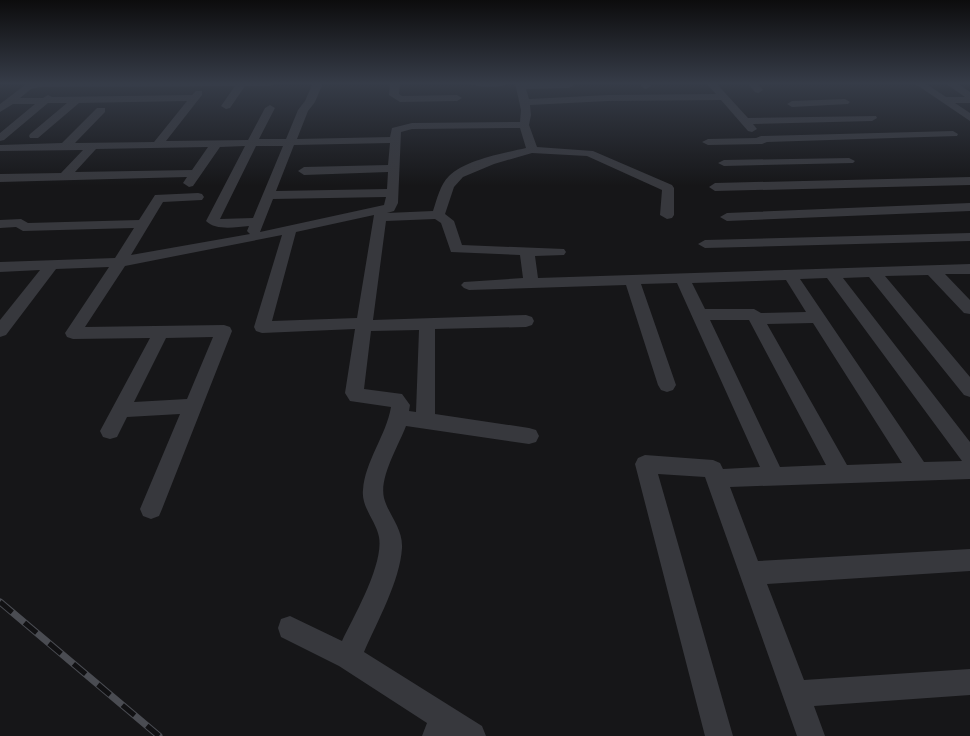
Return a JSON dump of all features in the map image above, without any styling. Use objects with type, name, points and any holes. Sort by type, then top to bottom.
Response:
[{"type":"street","points":[[0,138],[24,117]]},
{"type":"street","points":[[34,136],[56,117]]},
{"type":"street","points":[[66,147],[96,117]]},
{"type":"street","points":[[157,145],[179,117]]},
{"type":"street","points":[[258,222],[219,223],[213,221],[213,218],[264,117]]},
{"type":"street","points":[[251,238],[292,142],[300,117]]},
{"type":"street","points":[[348,657],[387,565],[391,542],[389,530],[373,494],[382,461],[400,417],[401,405],[395,400],[363,398],[356,396],[354,393],[381,214],[392,203],[396,130],[416,117]]},
{"type":"street","points":[[465,117],[524,125]]},
{"type":"street","points":[[526,117],[524,125],[532,150]]},
{"type":"street","points":[[742,117],[780,162]]},
{"type":"street","points":[[745,121],[872,118]]},
{"type":"street","points":[[708,142],[953,134]]},
{"type":"street","points":[[0,148],[395,140]]},
{"type":"street","points":[[180,197],[216,144]]},
{"type":"street","points":[[152,174],[173,145]]},
{"type":"street","points":[[65,176],[93,146]]},
{"type":"street","points":[[106,175],[130,146]]},
{"type":"street","points":[[438,215],[449,184],[454,177],[492,160],[532,150],[589,153],[600,156],[668,188],[667,215]]},
{"type":"street","points":[[829,161],[873,211]]},
{"type":"street","points":[[724,163],[849,161]]},
{"type":"street","points":[[304,171],[394,168]]},
{"type":"street","points":[[0,178],[196,173]]},
{"type":"street","points":[[715,187],[970,181]]},
{"type":"street","points":[[270,195],[392,193]]},
{"type":"street","points":[[151,509],[224,331],[73,334],[159,198],[198,196]]},
{"type":"street","points":[[727,217],[970,207]]},
{"type":"street","points":[[0,267],[120,262],[381,214],[438,215],[447,222],[456,249],[559,252]]},
{"type":"street","points":[[0,224],[21,223],[23,227],[143,224]]},
{"type":"street","points":[[290,230],[262,327],[526,321]]},
{"type":"street","points":[[705,244],[970,237]]},
{"type":"street","points":[[527,251],[531,283]]},
{"type":"street","points":[[0,331],[52,265]]},
{"type":"street","points":[[469,285],[970,269]]},
{"type":"street","points":[[932,270],[970,309]]},
{"type":"street","points":[[873,272],[970,390]]},
{"type":"street","points":[[832,274],[970,457]]},
{"type":"street","points":[[790,275],[919,472]]},
{"type":"street","points":[[683,278],[774,476]]},
{"type":"street","points":[[632,280],[667,385]]},
{"type":"street","points":[[700,314],[754,315],[841,474]]},
{"type":"street","points":[[756,319],[817,317]]},
{"type":"street","points":[[425,420],[427,324]]},
{"type":"street","points":[[110,431],[161,332]]},
{"type":"street","points":[[121,410],[192,406]]},
{"type":"street","points":[[400,417],[529,436]]},
{"type":"street","points":[[719,736],[645,464],[713,469],[811,736]]},
{"type":"street","points":[[716,478],[970,470]]},
{"type":"street","points":[[751,573],[970,560]]},
{"type":"street","points":[[290,628],[348,657],[440,727],[472,736]]},
{"type":"street","points":[[796,694],[970,682]]},
{"type":"railway","points":[[0,602],[159,736]]}]
